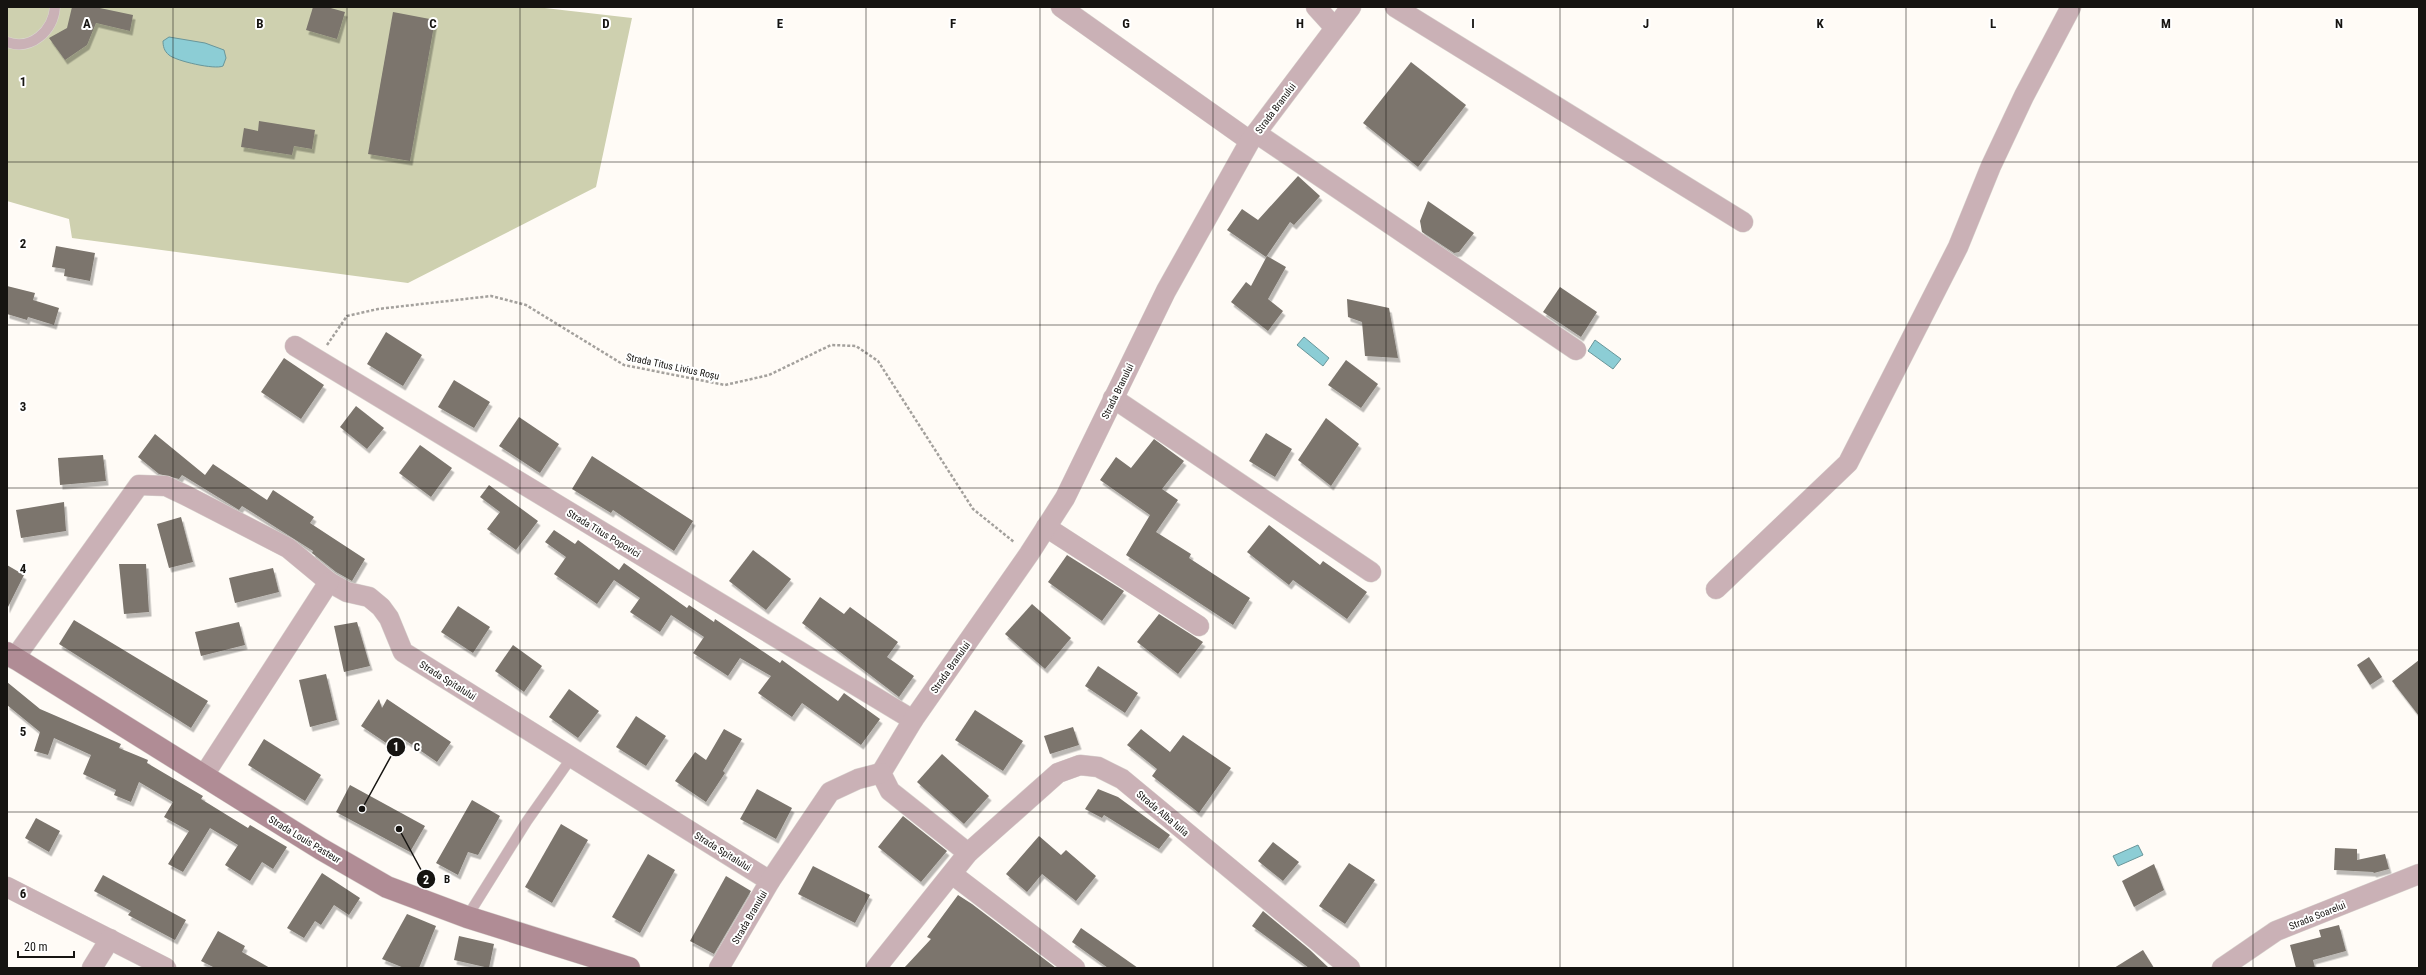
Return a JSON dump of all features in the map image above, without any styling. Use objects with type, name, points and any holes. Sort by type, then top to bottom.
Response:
[{"type":"main road","name":"Strada Louis Pasteur","points":[[10,656],[321,849],[387,887],[466,917],[629,968]]},
{"type":"street","points":[[1061,7],[1253,137],[1576,350]]},
{"type":"street","points":[[1316,7],[1335,28]]},
{"type":"street","name":"Strada Branului","points":[[719,968],[770,881],[830,792],[858,779],[881,773],[913,720],[1029,554],[1065,498],[1170,284],[1253,137],[1351,7]]},
{"type":"street","points":[[1395,7],[1743,222]]},
{"type":"street","points":[[1716,589],[1848,463],[1958,247],[1991,166],[2024,96],[2071,7]]},
{"type":"street","name":"Strada Titus Popovici","points":[[295,346],[913,720]]},
{"type":"street","points":[[1113,398],[1371,572]]},
{"type":"street","name":"Strada Spitalului","points":[[10,656],[139,485],[166,486],[288,548],[329,582],[346,592],[369,597],[381,607],[389,618],[403,652],[770,881]]},
{"type":"street","points":[[1046,527],[1198,626]]},
{"type":"street","points":[[204,776],[329,582]]},
{"type":"street","name":"Strada Alba Iulia","points":[[968,853],[1058,773],[1080,765],[1098,766],[1122,779],[1350,968]]},
{"type":"street","points":[[876,968],[968,853],[890,791],[881,773]]},
{"type":"street","points":[[952,874],[1075,968]]},
{"type":"street","name":"Strada Soarelui","points":[[2222,968],[2276,931],[2419,874]]},
{"type":"street","points":[[7,887],[110,938],[166,968]]},
{"type":"street","points":[[92,968],[110,938]]},
{"type":"lane","points":[[7,42],[13,45],[31,42],[45,33],[54,18],[55,7]]},
{"type":"lane","points":[[466,917],[527,821],[572,757]]},
{"type":"path","name":"Strada Titus Livius Roșu","points":[[317,359],[347,316],[378,309],[491,296],[526,305],[624,365],[726,386],[769,375],[831,345],[856,346],[878,362],[973,509],[1029,554]]},
{"type":"green space","points":[[7,7],[536,7],[632,18],[596,187],[408,283],[72,238],[69,219],[7,201]]},
{"type":"water","points":[[169,37],[205,43],[224,50],[226,58],[223,66],[204,66],[187,62],[169,55],[165,50],[163,41]]},
{"type":"water","points":[[1304,337],[1329,358],[1323,366],[1297,345]]},
{"type":"water","points":[[1595,340],[1621,359],[1613,369],[1588,351]]},
{"type":"water","points":[[2138,845],[2143,855],[2118,866],[2113,856]]},
{"type":"building","points":[[72,7],[95,7],[133,15],[130,31],[96,23],[87,45],[65,60],[49,38],[67,28]]},
{"type":"building","points":[[313,7],[327,7],[345,12],[337,39],[306,30]]},
{"type":"building","points":[[393,12],[435,20],[410,161],[368,154]]},
{"type":"building","points":[[1411,62],[1466,105],[1418,167],[1363,123]]},
{"type":"building","points":[[259,121],[315,130],[312,149],[294,146],[292,155],[241,147],[244,128],[258,131]]},
{"type":"building","points":[[1298,176],[1320,196],[1294,225],[1290,222],[1266,257],[1227,230],[1242,209],[1258,220]]},
{"type":"building","points":[[1428,201],[1474,233],[1459,252],[1454,253],[1422,232],[1420,221]]},
{"type":"building","points":[[56,246],[95,253],[90,281],[64,276],[65,269],[52,267]]},
{"type":"building","points":[[1267,256],[1286,267],[1268,299],[1283,311],[1268,331],[1231,302],[1246,282],[1251,286]]},
{"type":"building","points":[[7,286],[35,293],[33,300],[59,308],[54,325],[28,317],[27,320],[7,314]]},
{"type":"building","points":[[1560,287],[1597,312],[1581,337],[1543,312]]},
{"type":"building","points":[[1347,299],[1389,308],[1398,358],[1365,356],[1362,322],[1348,317]]},
{"type":"building","points":[[386,332],[422,355],[403,386],[367,364]]},
{"type":"building","points":[[284,358],[324,385],[301,419],[261,392]]},
{"type":"building","points":[[1346,360],[1378,384],[1361,408],[1328,385]]},
{"type":"building","points":[[454,380],[490,402],[474,428],[438,407]]},
{"type":"building","points":[[356,406],[384,428],[367,449],[340,427]]},
{"type":"building","points":[[519,417],[559,444],[540,473],[499,446]]},
{"type":"building","points":[[1326,418],[1359,444],[1331,486],[1298,460]]},
{"type":"building","points":[[1266,433],[1292,449],[1275,477],[1249,461]]},
{"type":"building","points":[[155,434],[205,475],[213,464],[267,500],[273,490],[314,517],[310,523],[365,559],[352,581],[336,572],[312,553],[313,551],[242,506],[239,510],[182,475],[179,479],[159,474],[138,457]]},
{"type":"building","points":[[1154,439],[1184,461],[1162,489],[1178,500],[1156,532],[1191,554],[1189,558],[1250,598],[1233,625],[1126,555],[1150,515],[1100,480],[1116,457],[1131,468]]},
{"type":"building","points":[[420,445],[452,468],[431,497],[399,473]]},
{"type":"building","points":[[103,455],[106,481],[60,485],[58,458]]},
{"type":"building","points":[[592,456],[693,521],[674,551],[613,510],[611,513],[572,489]]},
{"type":"building","points":[[489,485],[538,521],[516,550],[487,529],[500,512],[480,497]]},
{"type":"building","points":[[64,502],[66,531],[21,538],[16,510]]},
{"type":"building","points":[[181,517],[193,562],[169,568],[157,524]]},
{"type":"building","points":[[1269,525],[1320,565],[1323,561],[1367,592],[1347,619],[1293,580],[1289,585],[1247,552]]},
{"type":"building","points":[[554,530],[575,544],[578,540],[619,570],[624,563],[687,608],[689,605],[714,622],[715,619],[780,663],[782,660],[838,701],[844,693],[880,719],[861,745],[802,703],[792,717],[758,693],[771,676],[740,658],[728,676],[693,653],[704,637],[671,615],[660,632],[630,612],[640,598],[614,580],[597,604],[554,574],[566,557],[545,542]]},
{"type":"building","points":[[753,550],[791,579],[766,610],[729,581]]},
{"type":"building","points":[[1067,555],[1124,591],[1102,621],[1048,582]]},
{"type":"building","points":[[119,564],[146,564],[149,612],[124,614]]},
{"type":"building","points":[[7,565],[24,575],[7,609]]},
{"type":"building","points":[[273,568],[279,592],[235,603],[229,578]]},
{"type":"building","points":[[820,597],[844,614],[850,607],[898,642],[887,657],[914,676],[899,697],[802,623]]},
{"type":"building","points":[[1032,604],[1071,638],[1045,669],[1005,634]]},
{"type":"building","points":[[458,606],[490,627],[473,653],[441,632]]},
{"type":"building","points":[[1159,614],[1203,642],[1178,674],[1137,642]]},
{"type":"building","points":[[74,620],[208,701],[191,728],[59,644]]},
{"type":"building","points":[[239,622],[245,645],[201,656],[195,632]]},
{"type":"building","points":[[357,622],[370,666],[344,672],[334,626]]},
{"type":"building","points":[[513,645],[542,666],[524,692],[495,671]]},
{"type":"building","points":[[2369,657],[2382,677],[2370,685],[2357,665]]},
{"type":"building","points":[[2419,660],[2419,716],[2392,681]]},
{"type":"building","points":[[1098,666],[1138,693],[1125,713],[1085,686]]},
{"type":"building","points":[[326,674],[337,720],[310,727],[299,680]]},
{"type":"building","points":[[7,682],[40,709],[121,744],[119,748],[148,760],[147,763],[203,796],[201,799],[248,828],[250,825],[287,847],[273,869],[262,862],[250,881],[225,865],[238,845],[210,828],[183,872],[168,864],[189,831],[164,817],[173,802],[139,782],[131,802],[114,795],[116,790],[83,774],[91,755],[54,738],[48,755],[34,751],[40,732],[7,705]]},
{"type":"building","points":[[569,689],[599,711],[578,738],[549,717]]},
{"type":"building","points":[[379,699],[382,708],[387,699],[451,742],[437,762],[405,740],[398,751],[361,726]]},
{"type":"building","points":[[975,710],[1023,741],[1003,771],[955,740]]},
{"type":"building","points":[[636,716],[666,736],[646,766],[616,747]]},
{"type":"building","points":[[1073,727],[1079,745],[1050,754],[1044,736]]},
{"type":"building","points":[[724,729],[742,739],[723,771],[725,773],[706,802],[675,781],[695,752],[706,760]]},
{"type":"building","points":[[1141,729],[1170,752],[1183,735],[1231,768],[1199,813],[1152,776],[1157,769],[1127,745]]},
{"type":"building","points":[[264,739],[321,775],[305,801],[248,765]]},
{"type":"building","points":[[942,754],[989,796],[964,824],[917,782]]},
{"type":"building","points":[[350,785],[425,826],[410,852],[336,812]]},
{"type":"building","points":[[757,789],[792,808],[776,839],[740,819]]},
{"type":"building","points":[[1098,789],[1118,797],[1170,835],[1159,849],[1104,815],[1102,818],[1085,809]]},
{"type":"building","points":[[472,800],[500,816],[478,855],[468,852],[458,875],[436,863]]},
{"type":"building","points":[[903,816],[947,851],[921,882],[878,847]]},
{"type":"building","points":[[36,818],[60,831],[49,852],[25,838]]},
{"type":"building","points":[[561,824],[588,840],[552,903],[525,887]]},
{"type":"building","points":[[1039,836],[1061,855],[1066,850],[1096,876],[1076,901],[1042,874],[1027,892],[1006,874]]},
{"type":"building","points":[[1273,842],[1299,862],[1283,881],[1258,861]]},
{"type":"building","points":[[2335,848],[2357,849],[2357,860],[2385,854],[2389,869],[2374,873],[2334,870]]},
{"type":"building","points":[[648,854],[675,870],[640,933],[612,917]]},
{"type":"building","points":[[1349,863],[1375,880],[1345,924],[1319,906]]},
{"type":"building","points":[[2154,864],[2164,890],[2134,907],[2122,881]]},
{"type":"building","points":[[813,866],[870,895],[855,923],[798,894]]},
{"type":"building","points":[[322,873],[360,898],[349,915],[334,905],[321,925],[315,921],[304,938],[287,928]]},
{"type":"building","points":[[103,875],[186,920],[175,940],[128,915],[131,911],[94,891]]},
{"type":"building","points":[[726,876],[751,891],[714,954],[690,941]]},
{"type":"building","points":[[958,895],[1056,968],[904,968],[931,939],[927,937]]},
{"type":"building","points":[[1263,911],[1310,950],[1329,968],[1309,968],[1252,926]]},
{"type":"building","points":[[407,914],[436,926],[419,968],[404,968],[382,959]]},
{"type":"building","points":[[2339,925],[2346,951],[2313,960],[2315,968],[2296,968],[2290,945],[2321,937],[2319,930]]},
{"type":"building","points":[[1081,928],[1138,968],[1108,968],[1072,942]]},
{"type":"building","points":[[218,931],[245,946],[242,952],[270,968],[215,968],[201,961]]},
{"type":"building","points":[[459,936],[494,944],[489,968],[454,960]]},
{"type":"building","points":[[2143,950],[2154,968],[2114,968]]},
{"type":"place","name":"C","points":[[362,809]]},
{"type":"place","name":"B","points":[[399,829]]}]
